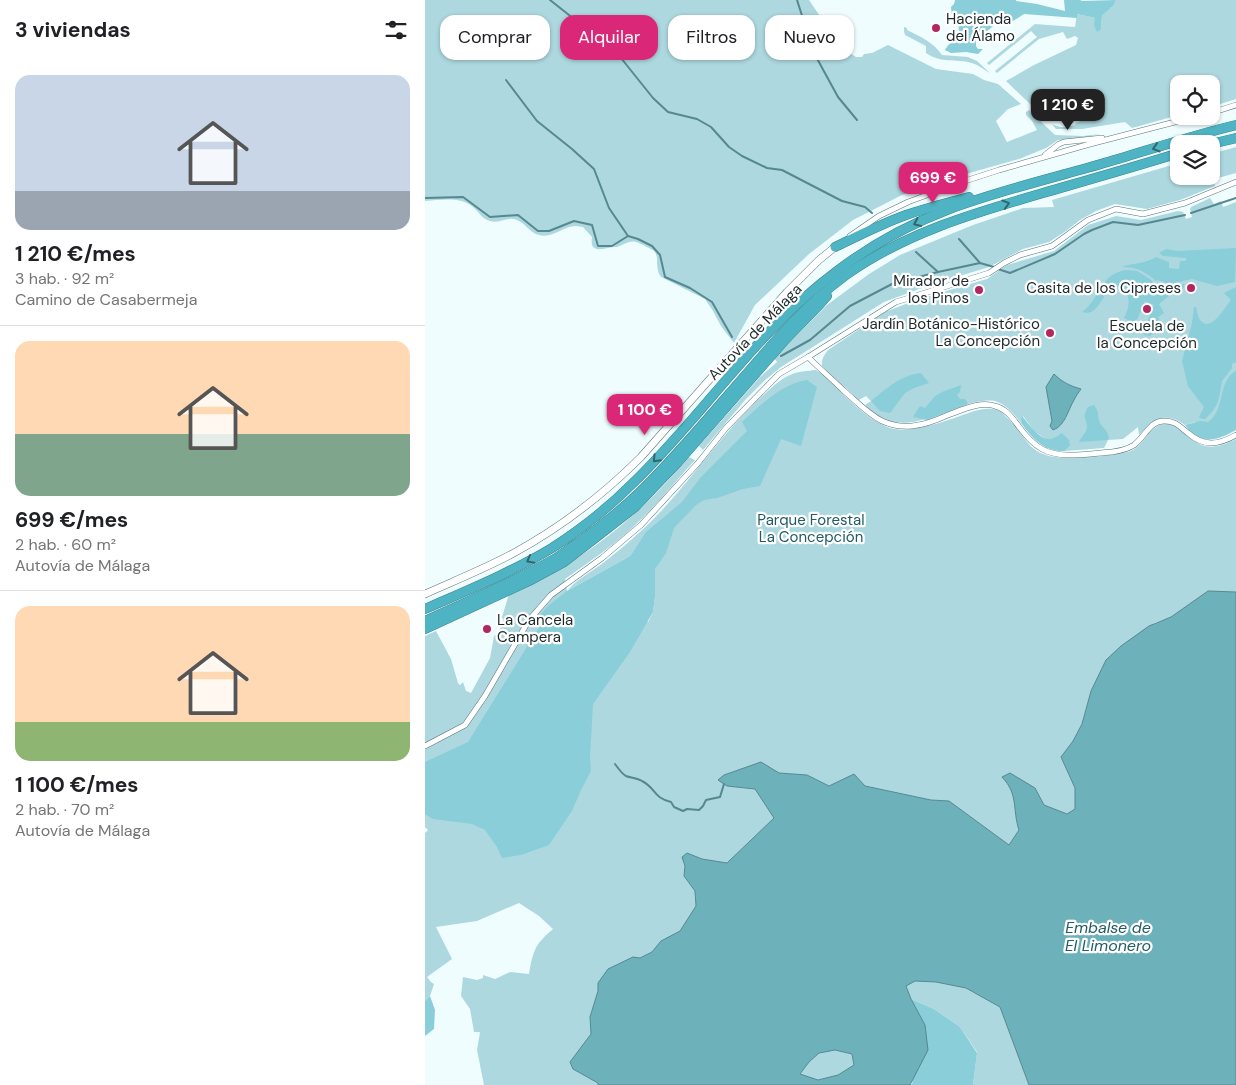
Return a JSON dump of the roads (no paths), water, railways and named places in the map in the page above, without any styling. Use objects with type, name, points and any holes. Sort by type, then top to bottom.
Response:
[{"type":"highway","name":"Autovía de Málaga","points":[[425,609],[553,547],[590,520],[631,485],[770,331],[808,294],[837,271],[874,246],[904,229],[947,210],[996,194],[1236,125]]},
{"type":"highway","points":[[1220,142],[1236,138]]},
{"type":"highway","name":"Autovía de Málaga","points":[[425,621],[558,557],[597,528],[638,494],[797,317],[846,276],[879,254],[909,238],[951,222],[1170,156]]},
{"type":"highway","points":[[835,247],[906,215],[971,197],[996,194]]},
{"type":"highway","points":[[425,629],[564,562],[635,507],[678,462],[836,284]]},
{"type":"street","points":[[1220,110],[1236,105]]},
{"type":"street","points":[[425,594],[513,554],[566,521],[591,502],[621,477],[641,456],[787,292],[819,260],[879,216],[908,202],[981,176],[1170,123]]},
{"type":"street","points":[[1033,160],[1064,142],[1120,136]]},
{"type":"street","points":[[425,746],[465,725],[485,696],[529,620],[551,595],[602,558],[641,525],[698,463],[725,428],[779,374],[896,302],[989,273],[1020,255],[1052,246],[1088,220],[1116,209],[1143,214],[1185,203],[1236,182]]},
{"type":"street","points":[[808,357],[859,405],[881,421],[912,426],[979,405],[997,406],[1010,414],[1031,441],[1040,448],[1054,454],[1067,455],[1125,449],[1134,445],[1149,428],[1159,421],[1177,423],[1199,441],[1213,444],[1236,435]]},
{"type":"water","points":[[1054,374],[1073,387],[1081,389],[1061,425],[1053,430],[1050,426],[1052,421],[1046,387]]},
{"type":"water","name":"Embalse de El Limonero","points":[[1208,591],[1236,592],[1236,1085],[1029,1085],[1000,1007],[966,988],[936,982],[915,981],[906,986],[925,1025],[928,1050],[910,1085],[598,1085],[598,1083],[573,1069],[570,1062],[591,1034],[590,1017],[598,991],[598,983],[608,969],[633,957],[640,958],[652,952],[661,941],[680,931],[696,906],[695,891],[684,876],[685,866],[682,857],[687,853],[702,859],[727,863],[774,818],[755,789],[727,786],[718,780],[724,775],[761,762],[779,773],[807,775],[829,786],[854,774],[865,786],[931,800],[949,801],[1009,845],[1019,830],[1013,796],[1002,777],[1010,773],[1035,788],[1044,805],[1067,814],[1075,809],[1075,788],[1061,757],[1073,741],[1082,724],[1091,691],[1106,660],[1121,646],[1149,626],[1171,617]],"holes":[[[835,1050],[852,1054],[854,1065],[838,1075],[818,1080],[800,1074],[819,1053]]]},
{"type":"waterway","points":[[550,0],[617,53],[653,98],[668,112],[697,119],[711,127],[729,147],[742,156],[767,168],[782,170],[842,201],[865,207],[872,213]]},
{"type":"waterway","points":[[797,0],[814,53],[838,97],[857,120]]},
{"type":"waterway","points":[[506,80],[537,121],[594,169],[609,208],[628,236],[652,246],[660,255],[665,277],[690,288],[712,302],[732,337]]},
{"type":"waterway","points":[[425,198],[463,197],[490,217],[518,215],[538,231],[549,231],[574,221],[592,225],[598,246],[612,246],[628,236]]},
{"type":"waterway","points":[[1191,213],[1236,198]]},
{"type":"waterway","points":[[998,269],[1010,273],[1055,254],[1084,234],[1113,222],[1138,225],[1185,215]]},
{"type":"waterway","points":[[959,239],[980,263]]},
{"type":"waterway","points":[[916,252],[938,272]]},
{"type":"waterway","points":[[781,356],[810,340],[850,306],[892,284],[980,263],[994,267]]},
{"type":"waterway","points":[[615,764],[625,775],[647,784],[661,798],[671,802],[674,807],[683,811],[687,809],[699,810],[706,800],[720,797],[724,784]]},
{"type":"place","name":"Hacienda del Álamo","points":[[936,28]]},
{"type":"place","name":"Casita de los Cipreses","points":[[1191,288]]},
{"type":"place","name":"Mirador de los Pinos","points":[[979,290]]},
{"type":"place","name":"Escuela de la Concepción","points":[[1147,309]]},
{"type":"place","name":"Jardín Botánico-Histórico La Concepción","points":[[1050,333]]},
{"type":"place","name":"La Cancela Campera","points":[[487,629]]},
{"type":"park label","name":"Parque Forestal La Concepción","points":[[811,528]]}]
